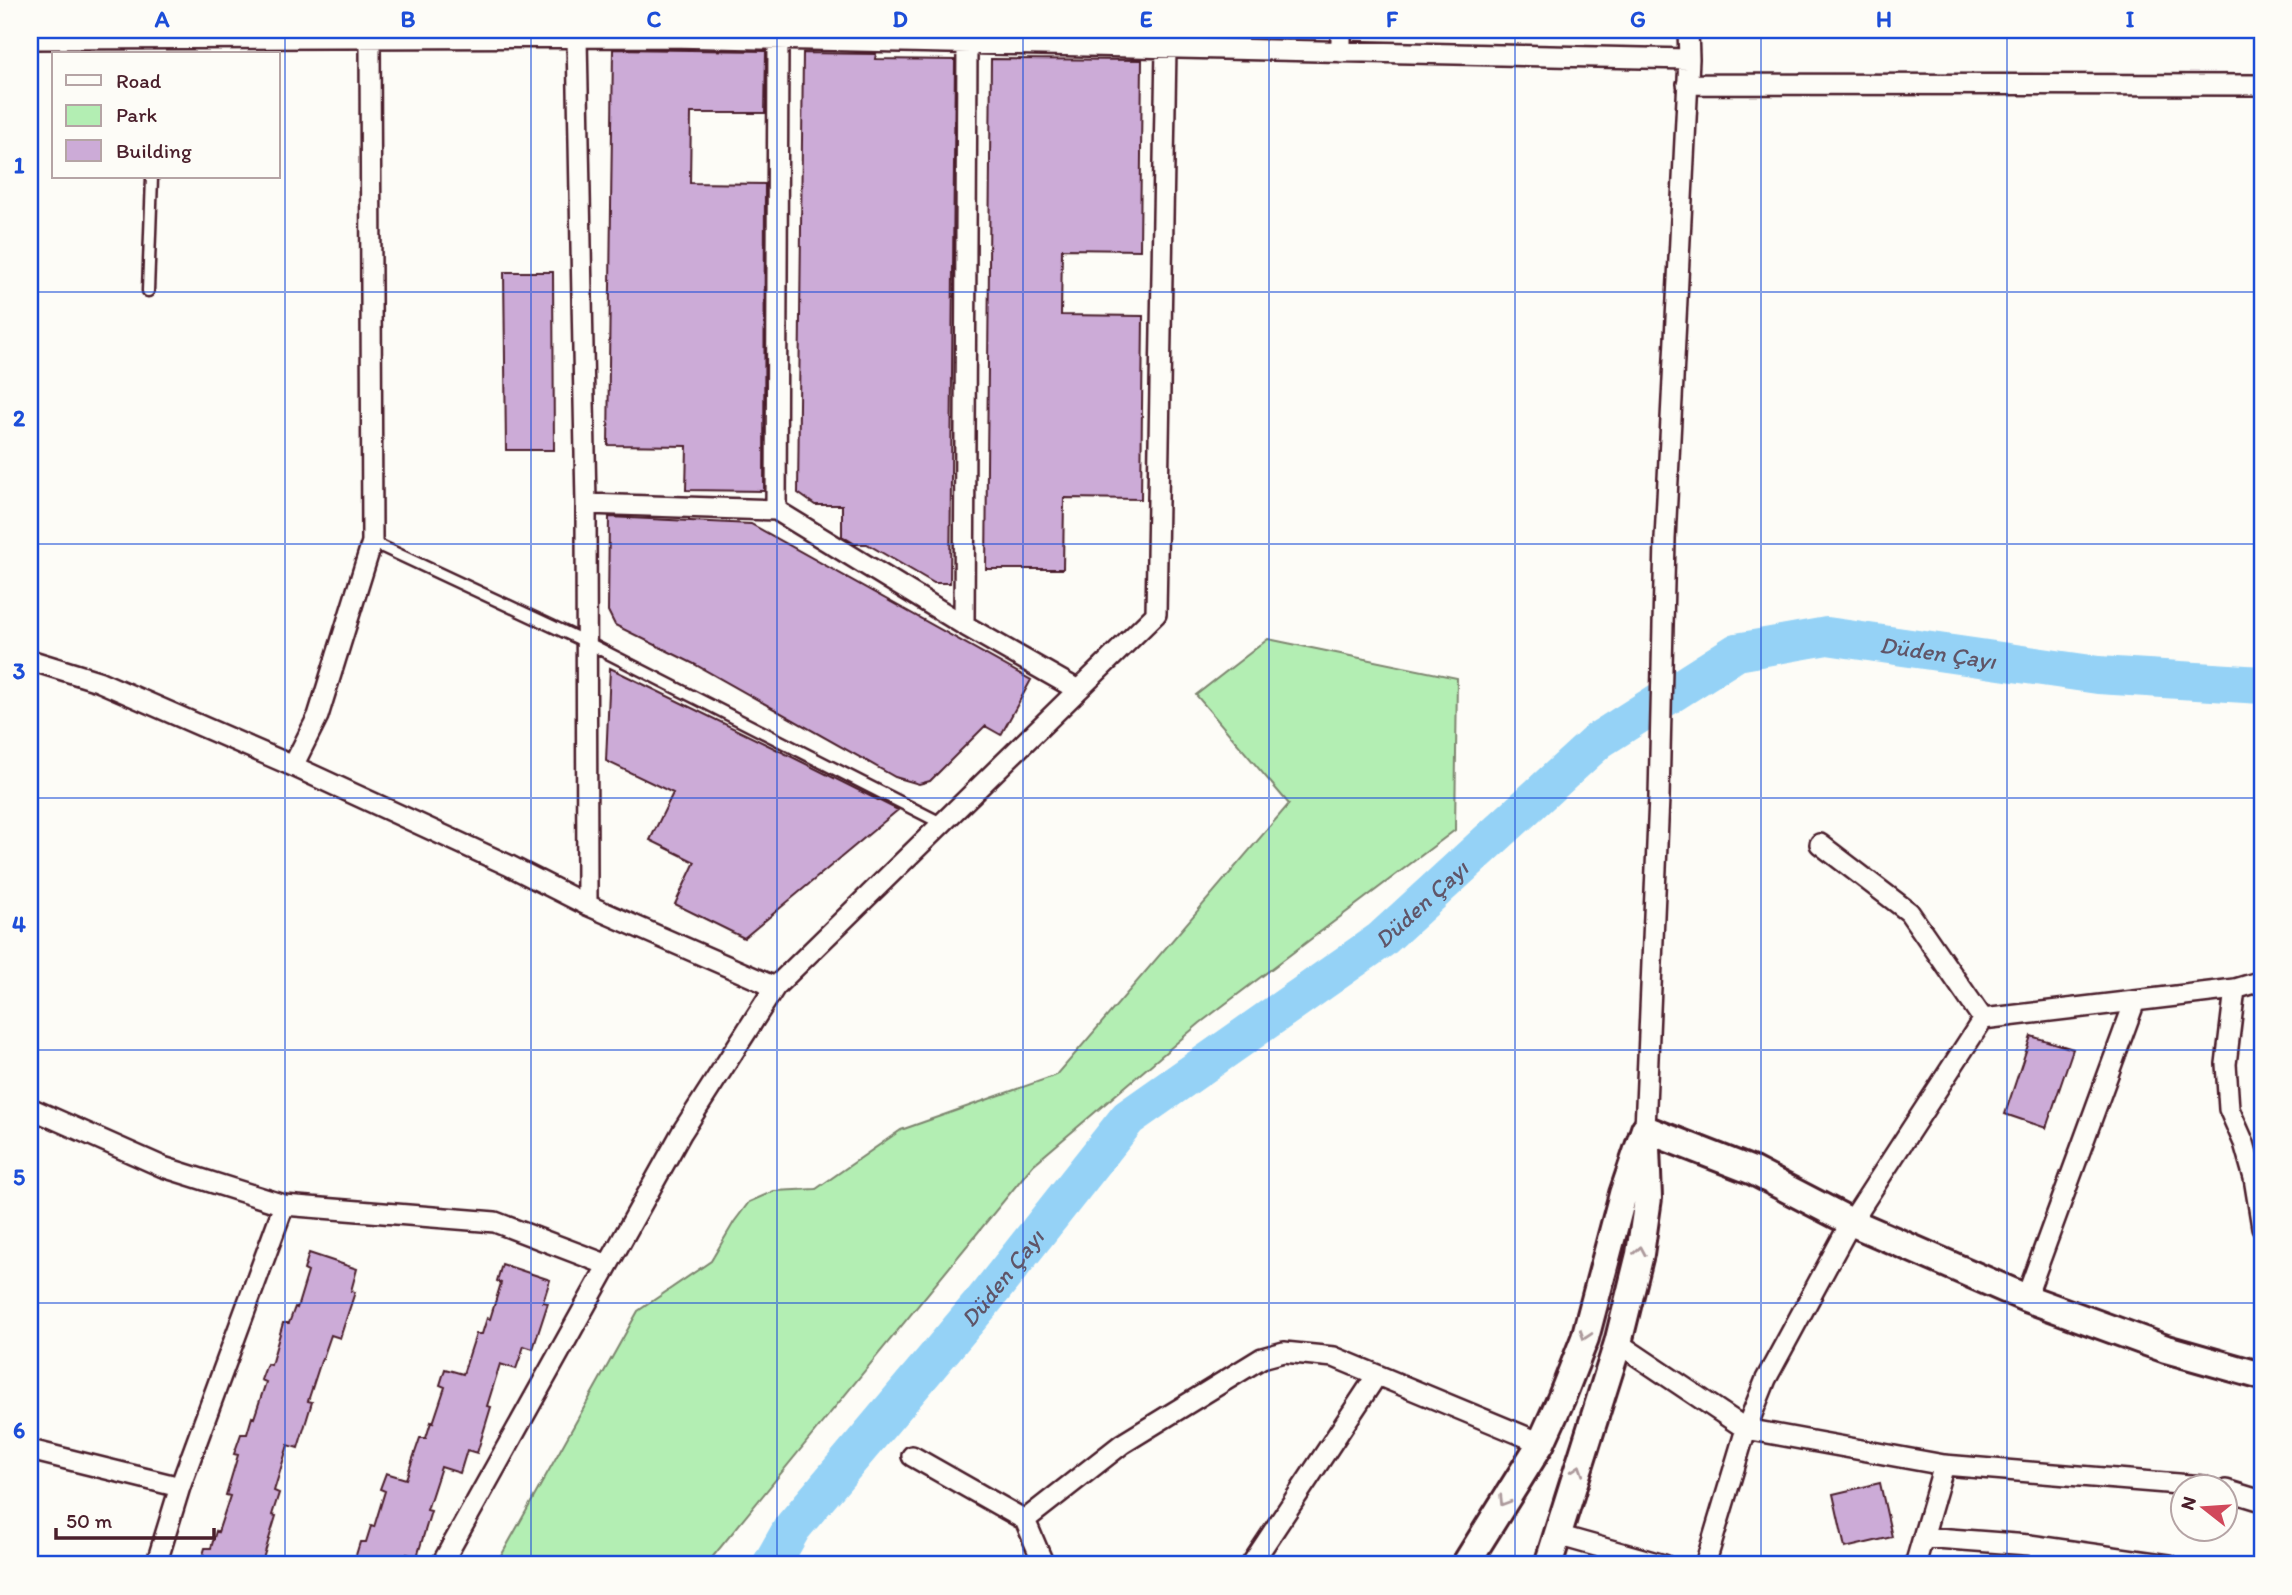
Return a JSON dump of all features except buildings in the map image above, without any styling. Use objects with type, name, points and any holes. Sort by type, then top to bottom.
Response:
[{"type":"main road","points":[[1645,1129],[1753,1171],[1851,1222],[2026,1298],[2166,1349],[2262,1376]]},
{"type":"main road","points":[[1548,1565],[1618,1343],[1640,1254],[1648,1198],[1645,1129]]},
{"type":"main road","points":[[1465,1565],[1541,1443],[1585,1338],[1623,1194],[1645,1129]]},
{"type":"street","points":[[1341,30],[1341,52]]},
{"type":"street","points":[[1645,1129],[1659,797],[1662,623],[1689,59],[1688,30]]},
{"type":"street","points":[[293,766],[318,716],[372,542],[370,38]]},
{"type":"street","points":[[577,38],[586,504],[587,905]]},
{"type":"street","points":[[30,39],[778,40],[1689,59]]},
{"type":"street","points":[[776,510],[778,40]]},
{"type":"street","points":[[964,625],[967,44]]},
{"type":"street","points":[[441,1565],[682,1132],[775,987],[1156,614],[1166,48]]},
{"type":"street","points":[[1687,84],[2262,85]]},
{"type":"street","points":[[586,504],[776,510],[964,625],[1079,690]]},
{"type":"street","points":[[30,660],[98,681],[293,766],[508,865],[587,905],[775,987]]},
{"type":"street","points":[[1820,844],[1909,912],[1983,1019]]},
{"type":"street","points":[[1983,1019],[2235,989],[2262,981]]},
{"type":"street","points":[[2235,989],[2226,1064],[2229,1109],[2244,1143],[2254,1178],[2262,1227]]},
{"type":"street","points":[[2026,1298],[2135,1002]]},
{"type":"street","points":[[1705,1565],[1746,1429],[1766,1379],[1851,1222],[1983,1019]]},
{"type":"street","points":[[30,1108],[163,1167],[284,1206],[495,1222],[608,1265]]},
{"type":"street","points":[[156,1565],[180,1487],[284,1206]]},
{"type":"street","points":[[1618,1343],[1746,1429],[1944,1465],[2170,1483]]},
{"type":"street","points":[[1025,1520],[1122,1444],[1262,1357],[1284,1352],[1334,1357],[1541,1443]]},
{"type":"street","points":[[1251,1565],[1377,1375]]},
{"type":"street","points":[[30,1450],[180,1487]]},
{"type":"street","points":[[912,1456],[1025,1520],[1044,1565]]},
{"type":"street","points":[[1915,1565],[1944,1465]]},
{"type":"street","points":[[2240,1494],[2262,1501]]},
{"type":"street","points":[[1557,1535],[1664,1565]]},
{"type":"street","points":[[1923,1537],[2029,1545],[2169,1565]]},
{"type":"lane","points":[[148,291],[152,178]]},
{"type":"lane","points":[[372,542],[586,642],[943,824]]},
{"type":"green space","points":[[1268,639],[1457,678],[1455,830],[1200,1023],[1033,1165],[706,1565],[496,1565],[638,1311],[711,1261],[749,1202],[774,1191],[816,1189],[901,1130],[1057,1075],[1289,804],[1196,695]]},
{"type":"waterway","name":"Düden Çayı","points":[[771,1565],[792,1528],[985,1299],[1128,1118],[1381,940],[1599,740],[1737,652],[1827,636],[2098,675],[2262,685]]}]
